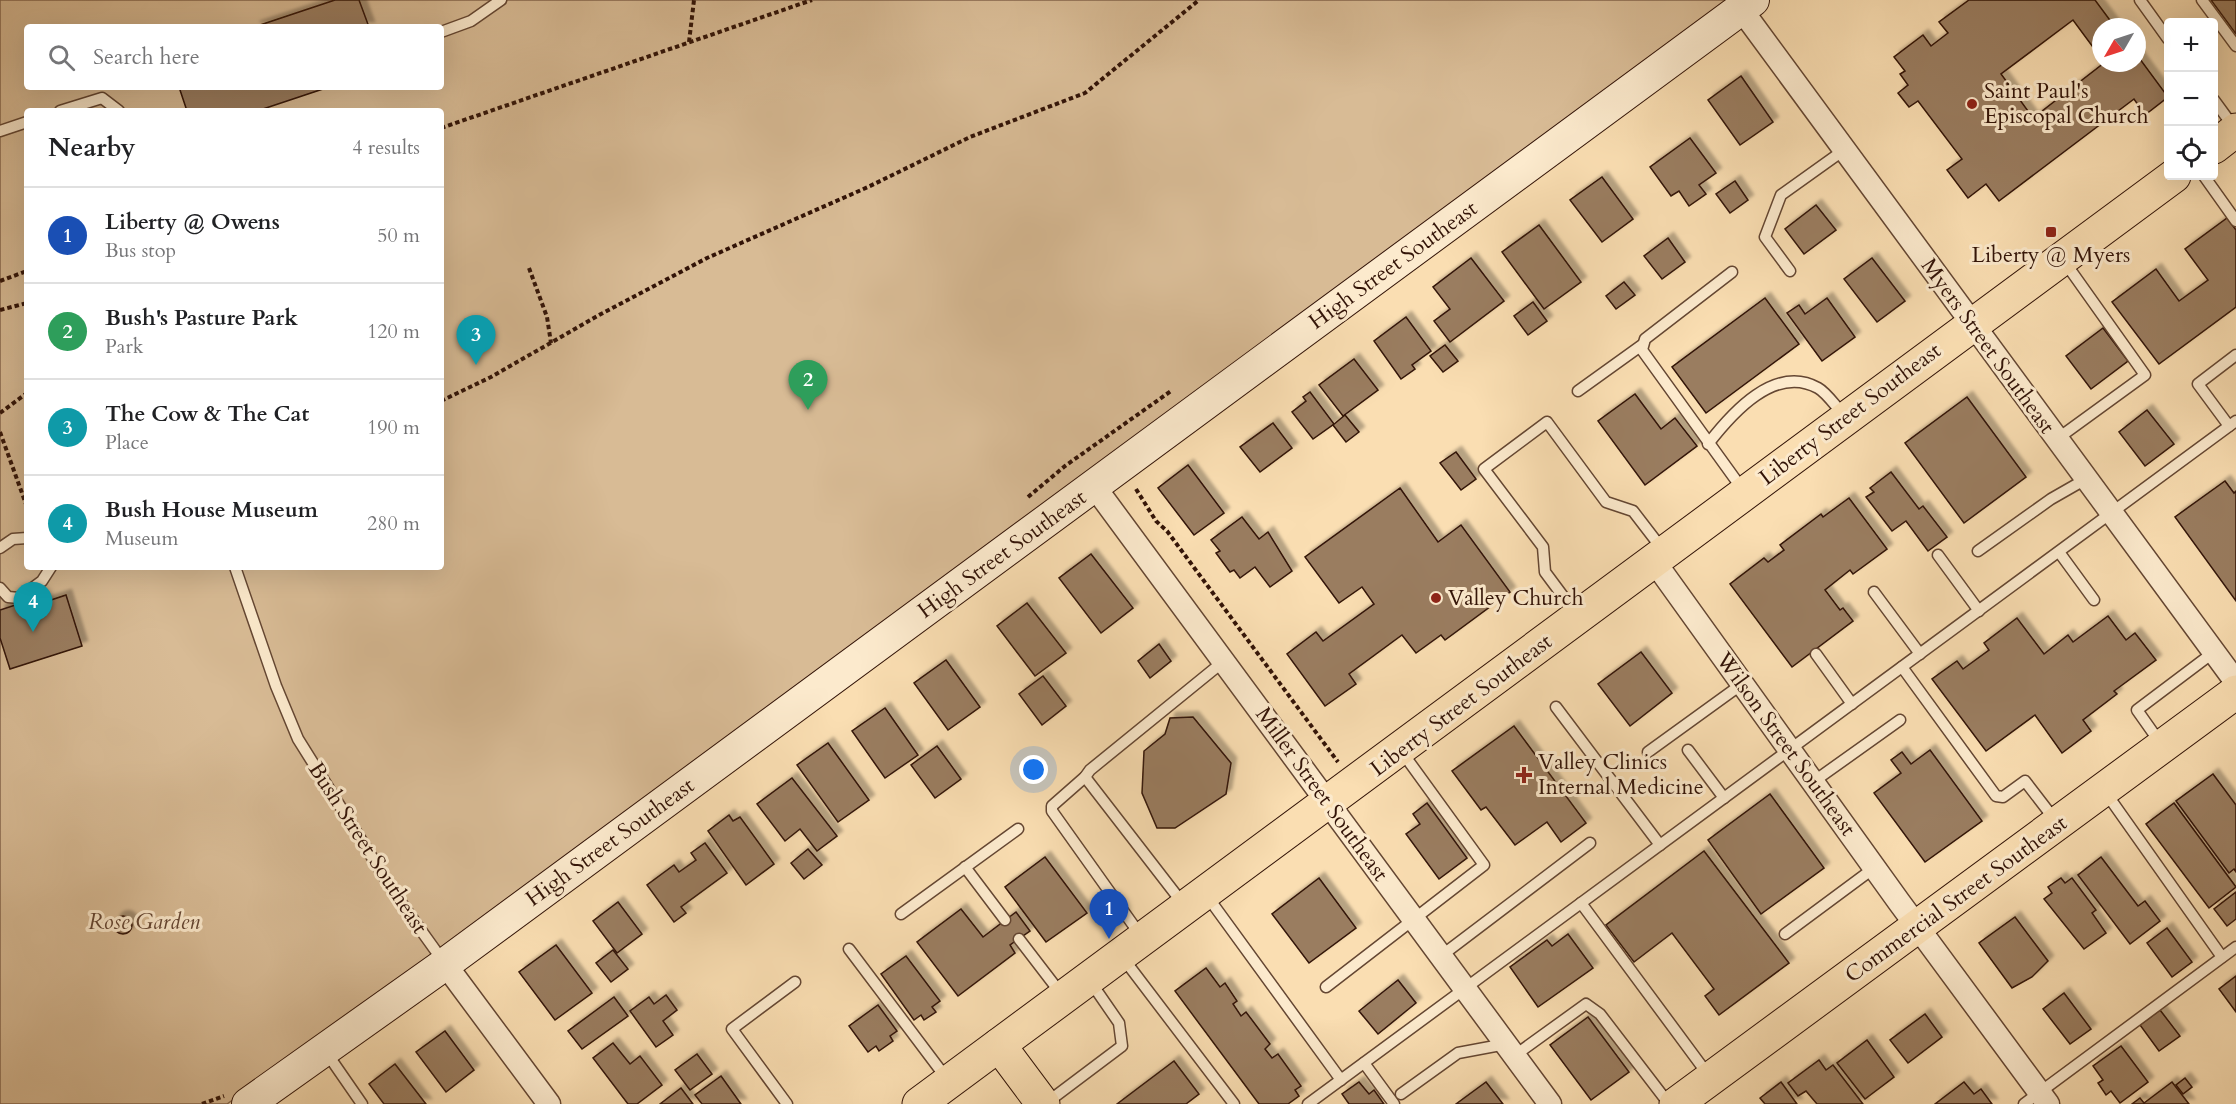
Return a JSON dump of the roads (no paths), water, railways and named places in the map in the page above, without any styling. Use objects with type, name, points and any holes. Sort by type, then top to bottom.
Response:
[{"type":"main road","points":[[2218,144],[2236,130]]},
{"type":"main road","name":"Liberty Street Southeast","points":[[919,1104],[2169,180]]},
{"type":"main road","name":"Commercial Street Southeast","points":[[1676,1104],[2236,692]]},
{"type":"main road","points":[[999,1045],[1044,1104]]},
{"type":"street","name":"Myers Street Southeast","points":[[1747,4],[1844,150],[2236,682]]},
{"type":"street","name":"High Street Southeast","points":[[248,1104],[445,964],[1747,4]]},
{"type":"street","name":"Miller Street Southeast","points":[[1094,486],[1550,1104]]},
{"type":"street","name":"Wilson Street Southeast","points":[[1659,557],[1742,684],[2037,1100]]},
{"type":"street","name":"Bush Street Southeast","points":[[445,964],[549,1104]]},
{"type":"lane","points":[[444,31],[471,21],[501,0]]},
{"type":"lane","points":[[2140,0],[2164,32]]},
{"type":"lane","points":[[2202,0],[2236,46]]},
{"type":"lane","points":[[70,108],[102,98],[115,108]]},
{"type":"lane","points":[[2218,105],[2236,130]]},
{"type":"lane","points":[[0,131],[24,123]]},
{"type":"lane","points":[[1790,271],[1765,237],[1781,195],[1844,150]]},
{"type":"lane","points":[[2207,180],[2236,221]]},
{"type":"lane","points":[[2057,439],[2145,375],[2062,258]]},
{"type":"lane","points":[[1578,391],[1642,345],[1645,339],[1732,272]]},
{"type":"lane","points":[[1642,345],[1642,350],[1745,493]]},
{"type":"lane","points":[[1308,1104],[2233,423],[2198,384],[2236,355]]},
{"type":"lane","points":[[1708,444],[1728,417],[1773,384],[1791,380],[1819,388],[1846,417]]},
{"type":"lane","points":[[1578,617],[1545,572],[1543,547],[1484,469],[1547,422],[1606,501],[1633,511],[1659,557]]},
{"type":"lane","points":[[1978,551],[2051,499],[2086,479]]},
{"type":"lane","points":[[0,548],[13,539],[24,537]]},
{"type":"lane","points":[[2059,552],[2094,600]]},
{"type":"lane","points":[[1938,555],[1979,611]]},
{"type":"lane","points":[[0,588],[8,597],[19,598],[42,581],[49,570]]},
{"type":"lane","name":"Bush Street Southeast","points":[[236,570],[276,686],[298,739],[395,894],[445,964]]},
{"type":"lane","points":[[1874,592],[1920,654]]},
{"type":"lane","points":[[2163,747],[2137,710],[2214,652]]},
{"type":"lane","points":[[1816,654],[1852,704]]},
{"type":"lane","points":[[1224,661],[1090,770],[1052,806],[1052,811],[1132,947],[1234,1104]]},
{"type":"lane","points":[[1902,667],[1996,795],[2003,797],[2025,781],[2058,824]]},
{"type":"lane","points":[[1648,752],[1742,684]]},
{"type":"lane","points":[[1556,707],[1660,845]]},
{"type":"lane","points":[[1813,782],[1900,720]]},
{"type":"lane","points":[[1326,987],[1484,865],[1401,750]]},
{"type":"lane","points":[[1688,750],[1724,798]]},
{"type":"lane","points":[[1085,777],[1196,901],[1341,1080]]},
{"type":"lane","points":[[2104,790],[2222,957]]},
{"type":"lane","points":[[901,914],[1018,829]]},
{"type":"lane","points":[[1441,956],[1590,843]]},
{"type":"lane","points":[[965,867],[1005,920]]},
{"type":"lane","points":[[1785,934],[1874,868]]},
{"type":"lane","points":[[1581,903],[1711,1078]]},
{"type":"lane","points":[[1019,939],[1119,1023],[1122,1046],[1044,1104]]},
{"type":"lane","points":[[2037,1100],[2236,946]]},
{"type":"lane","points":[[849,949],[948,1082]]},
{"type":"lane","points":[[787,1104],[732,1029],[795,982]]},
{"type":"lane","points":[[1401,1094],[1458,1053],[1510,1050],[1586,1004],[1600,1014],[1669,1104]]},
{"type":"lane","points":[[325,1050],[362,1104]]},
{"type":"lane","points":[[1364,1063],[1394,1104]]},
{"type":"lane","points":[[1322,1094],[1330,1104]]},
{"type":"place","name":"Saint Paul's Episcopal Church","points":[[1972,104]]},
{"type":"place","name":"Liberty @ Myers","points":[[2051,232]]},
{"type":"place","name":"The Cow & The Cat","points":[[476,365]]},
{"type":"place","name":"Bush's Pasture Park","points":[[808,410]]},
{"type":"place","name":"Valley Church","points":[[1436,598]]},
{"type":"place","name":"Bush House Museum","points":[[33,632]]},
{"type":"place","name":"Valley Clinics Internal Medicine","points":[[1524,775]]},
{"type":"place","name":"Liberty @ Owens","points":[[1109,939]]},
{"type":"park label","name":"Rose Garden","points":[[144,922]]}]
